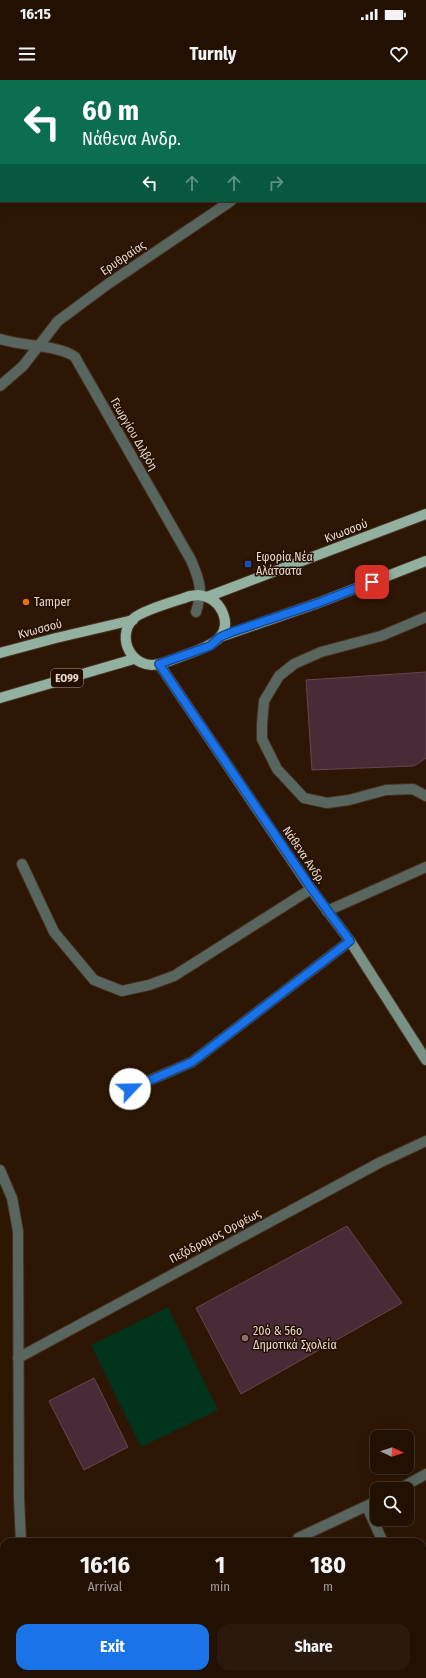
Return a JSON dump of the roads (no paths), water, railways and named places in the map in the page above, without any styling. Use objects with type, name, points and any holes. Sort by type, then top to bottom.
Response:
[{"type":"main road","name":"Κνωσσού","points":[[204,596],[426,514]]},
{"type":"main road","points":[[220,637],[224,625],[223,613],[218,604],[204,596],[190,596],[150,610],[138,616],[133,620],[126,631],[125,638],[127,648],[134,659],[146,665],[159,664],[210,646],[220,637],[318,603],[426,561]]},
{"type":"main road","name":"Κνωσσού","points":[[0,654],[56,638],[133,620]]},
{"type":"main road","name":"ΕΟ99","points":[[0,698],[134,659]]},
{"type":"street","name":"Ερυθραίας","points":[[0,386],[23,366],[58,321],[78,305],[230,202]]},
{"type":"street","name":"Γεωργίου Διλβόη","points":[[0,339],[64,351],[75,357],[191,560],[204,596]]},
{"type":"street","points":[[196,612],[204,596]]},
{"type":"street","points":[[426,617],[381,636],[321,652],[294,664],[278,676],[264,701],[262,724],[262,739],[276,769],[304,798],[327,803],[349,800],[386,790],[413,789],[426,796]]},
{"type":"street","name":"Νάθενα Ανδρ.","points":[[159,664],[311,888],[350,941],[426,1060]]},
{"type":"street","points":[[22,864],[54,932],[94,980],[122,991],[149,985],[174,976],[311,888]]},
{"type":"street","points":[[327,911],[426,867]]},
{"type":"street","points":[[118,1094],[192,1062],[350,941]]},
{"type":"street","name":"Πεζόδρομος Ορφέως","points":[[18,1358],[379,1163],[426,1141]]},
{"type":"street","points":[[0,1170],[12,1198],[18,1231],[19,1498],[21,1538]]},
{"type":"street","points":[[412,1482],[426,1474]]},
{"type":"street","points":[[298,1538],[370,1505]]},
{"type":"street","points":[[367,1507],[381,1538]]},
{"type":"place","name":"Εφορία Νέα Αλάτσατα","points":[[248,564]]},
{"type":"place","name":"Tamper","points":[[26,602]]},
{"type":"place","name":"20ό & 56ο Δημοτικά Σχολεία","points":[[245,1338]]}]
